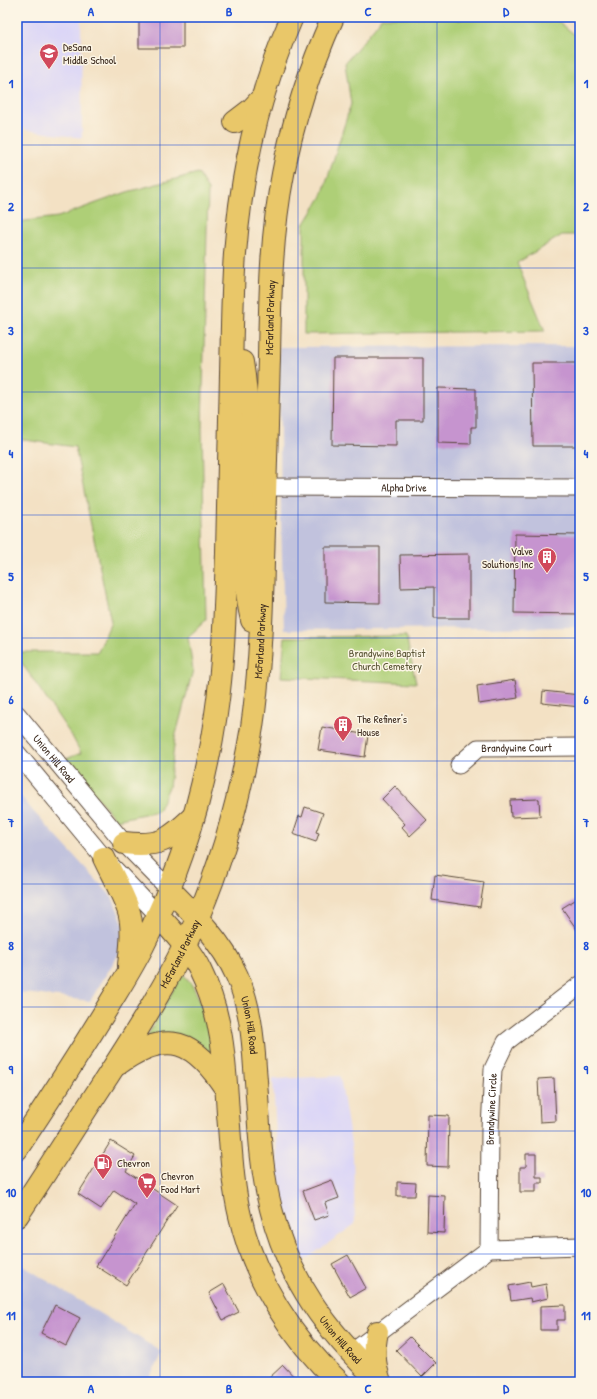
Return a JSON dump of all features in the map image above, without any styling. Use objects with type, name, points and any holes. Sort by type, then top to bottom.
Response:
[{"type":"main road","points":[[247,487],[248,417],[245,380],[238,341],[232,320],[235,254],[240,208],[252,142],[263,97],[279,49],[292,17]]},
{"type":"main road","name":"McFarland Parkway","points":[[17,1149],[128,974],[158,915],[169,889],[194,816],[209,755],[221,682],[225,620],[247,487],[279,199],[288,151],[299,108],[314,63],[333,17]]},
{"type":"main road","points":[[234,122],[252,109],[263,97]]},
{"type":"main road","name":"McFarland Parkway","points":[[17,1216],[157,998],[197,917],[222,851],[242,776],[256,700],[260,648],[247,487]]},
{"type":"main road","points":[[124,843],[138,845],[154,844],[168,839],[194,816]]},
{"type":"main road","points":[[104,858],[128,910],[131,924],[128,974]]},
{"type":"main road","name":"Union Hill Road","points":[[169,889],[197,917],[216,941],[237,976],[244,997],[253,1038],[265,1181],[276,1228],[291,1267],[304,1292],[326,1324],[351,1353],[380,1382]]},
{"type":"main road","points":[[158,915],[184,945],[199,968],[216,1008],[221,1033],[236,1197],[244,1233],[253,1258],[273,1299],[305,1346],[339,1382]]},
{"type":"main road","points":[[114,1067],[134,1053],[149,1046],[165,1043],[176,1043],[193,1051],[205,1061],[216,1073],[226,1089]]},
{"type":"main road","points":[[377,1332],[374,1362],[380,1382]]},
{"type":"main road","points":[[305,1346],[322,1356],[331,1358],[340,1358],[351,1353]]},
{"type":"street","name":"Alpha Drive","points":[[247,487],[580,488]]},
{"type":"street","name":"Union Hill Road","points":[[17,714],[124,843],[169,889]]},
{"type":"street","name":"Brandywine Court","points":[[458,764],[478,748],[580,747]]},
{"type":"street","points":[[17,753],[104,858],[158,915]]},
{"type":"street","name":"Brandywine Circle","points":[[489,1249],[490,1129],[493,1069],[506,1042],[580,985]]},
{"type":"street","points":[[351,1353],[489,1249],[580,1246]]},
{"type":"shaded area","name":"DeSana Middle School","points":[[17,17],[81,17],[82,138],[27,130],[17,123]]},
{"type":"shaded area","points":[[580,346],[580,627],[284,630],[279,347]]},
{"type":"shaded area","points":[[17,791],[32,810],[112,897],[124,925],[120,952],[90,1001],[17,992]]},
{"type":"shaded area","points":[[340,1076],[353,1157],[355,1224],[302,1262],[283,1200],[278,1171],[273,1079]]},
{"type":"shaded area","points":[[17,1262],[162,1352],[148,1382],[17,1382]]},
{"type":"green space","points":[[381,17],[453,17],[459,20],[467,17],[553,17],[580,39],[580,235],[562,235],[517,263],[545,331],[304,334],[304,225],[322,196],[351,104],[345,63],[378,23]]},
{"type":"green space","points":[[198,173],[208,190],[202,428],[206,620],[188,637],[193,670],[175,738],[169,787],[158,811],[116,820],[66,759],[81,753],[73,738],[17,656],[17,652],[98,652],[111,622],[75,447],[17,439],[17,222],[58,217],[127,192]]},
{"type":"green space","name":"Brandywine Baptist Church Cemetery","points":[[406,636],[416,683],[281,677],[285,637]]},
{"type":"green space","points":[[182,974],[188,979],[199,999],[209,1025],[212,1047],[211,1054],[147,1037]]},
{"type":"building","points":[[139,17],[183,17],[183,48],[139,48]]},
{"type":"building","points":[[333,358],[423,358],[423,420],[396,420],[396,446],[332,445]]},
{"type":"building","points":[[532,363],[580,363],[580,446],[533,446]]},
{"type":"building","points":[[438,388],[476,389],[476,427],[471,427],[471,444],[438,443]]},
{"type":"building","name":"Valve Solutions Inc","points":[[515,534],[580,535],[580,614],[514,613]]},
{"type":"building","points":[[325,547],[380,547],[380,603],[325,602]]},
{"type":"building","points":[[469,554],[469,618],[434,618],[434,587],[401,588],[400,555]]},
{"type":"building","points":[[515,680],[518,698],[479,704],[477,686]]},
{"type":"building","points":[[543,691],[580,695],[580,707],[542,703]]},
{"type":"building","name":"The Refiner's House","points":[[322,727],[368,735],[365,757],[318,750]]},
{"type":"building","points":[[395,786],[427,820],[410,836],[402,827],[405,824],[382,799]]},
{"type":"building","points":[[539,799],[540,816],[511,817],[510,800]]},
{"type":"building","points":[[305,807],[323,813],[316,832],[319,833],[316,842],[293,834],[299,816],[302,817]]},
{"type":"building","points":[[435,875],[484,882],[480,907],[432,900]]},
{"type":"building","points":[[575,900],[580,908],[580,934],[562,908]]},
{"type":"building","points":[[554,1078],[556,1121],[540,1122],[538,1079]]},
{"type":"building","points":[[428,1115],[449,1116],[448,1167],[427,1166]]},
{"type":"building","points":[[111,1141],[135,1156],[126,1171],[177,1205],[126,1285],[96,1266],[135,1204],[114,1190],[101,1209],[78,1194]]},
{"type":"building","points":[[526,1154],[536,1154],[536,1177],[542,1177],[542,1183],[536,1183],[536,1192],[520,1192],[520,1167],[526,1167]]},
{"type":"building","points":[[332,1180],[339,1198],[325,1203],[329,1215],[314,1220],[303,1191]]},
{"type":"building","points":[[397,1182],[416,1183],[415,1196],[397,1196]]},
{"type":"building","points":[[428,1195],[445,1196],[444,1233],[427,1232]]},
{"type":"building","points":[[348,1255],[366,1288],[350,1297],[332,1264]]},
{"type":"building","points":[[530,1282],[531,1287],[546,1284],[548,1298],[531,1302],[530,1298],[511,1301],[509,1286]]},
{"type":"building","points":[[224,1284],[239,1312],[223,1320],[209,1293]]},
{"type":"building","points":[[55,1305],[80,1318],[66,1346],[41,1333]]},
{"type":"building","points":[[565,1305],[565,1320],[557,1320],[557,1330],[540,1330],[540,1306]]},
{"type":"building","points":[[410,1337],[436,1363],[422,1377],[396,1350]]},
{"type":"building","points":[[283,1365],[299,1382],[271,1382],[268,1379]]},
{"type":"place","name":"DeSana Middle School","points":[[49,70]]},
{"type":"place","name":"Valve Solutions Inc","points":[[547,574]]},
{"type":"place","name":"The Refiner's House","points":[[343,742]]},
{"type":"place","name":"Chevron","points":[[103,1180]]},
{"type":"place","name":"Chevron Food Mart","points":[[147,1199]]}]
